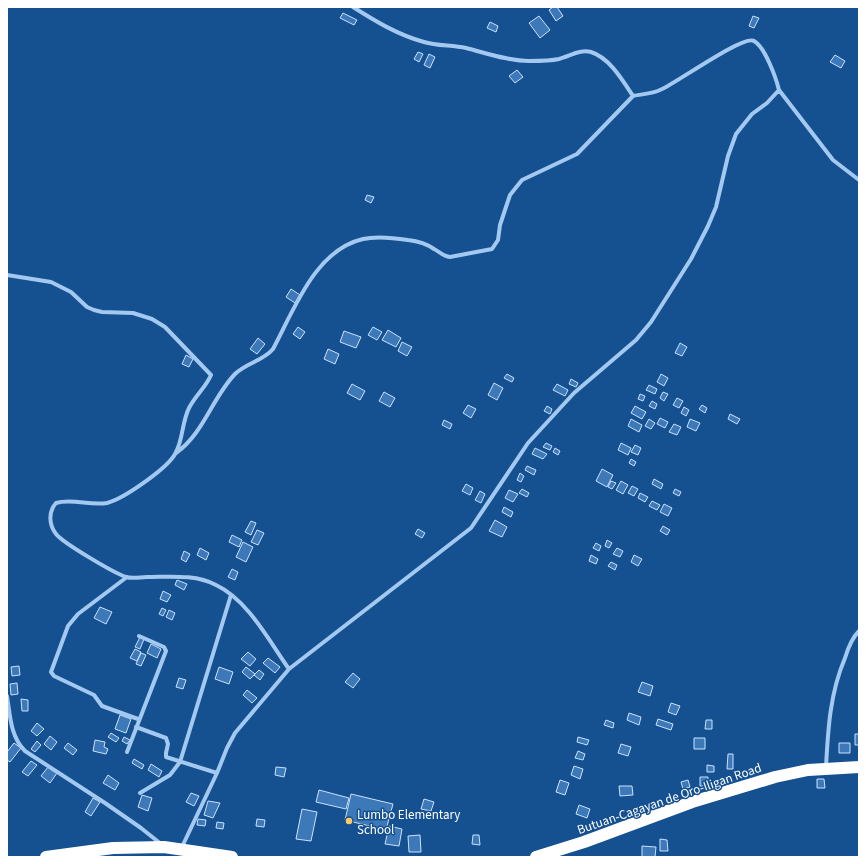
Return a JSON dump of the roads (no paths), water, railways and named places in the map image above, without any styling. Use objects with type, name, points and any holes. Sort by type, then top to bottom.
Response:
[{"type":"highway","name":"Butuan-Cagayan de Oro-Iligan Road","points":[[536,857],[578,844],[692,802],[775,777],[826,769],[859,768]]},
{"type":"highway","points":[[46,857],[113,848],[164,847],[232,857]]},
{"type":"street","points":[[353,7],[379,23],[423,42],[437,45],[462,47],[528,61],[558,59],[586,51],[593,53],[604,60],[618,75],[633,96]]},
{"type":"street","points":[[289,669],[247,609],[231,595],[216,585],[184,577],[127,577],[78,550],[56,535],[52,527],[50,513],[56,503],[64,501],[94,504],[114,501],[141,485],[193,438],[226,384],[237,373],[267,356],[273,349],[308,284],[321,264],[346,245],[364,239],[395,239],[419,242],[433,248],[444,257],[450,258],[492,249],[498,240],[500,225],[510,195],[522,180],[577,154],[633,96],[659,91],[675,83],[722,53],[749,40],[754,41],[762,50],[779,90],[833,160],[859,180]]},
{"type":"street","points":[[181,849],[217,773],[226,748],[235,733],[289,669],[471,528],[528,443],[574,393],[636,340],[651,322],[692,260],[708,226],[716,207],[728,156],[736,134],[752,114],[767,103],[779,90]]},
{"type":"street","points":[[7,275],[51,282],[70,292],[87,307],[94,310],[102,312],[133,313],[152,319],[165,327],[210,372],[210,377],[189,408],[184,420],[176,453]]},
{"type":"street","points":[[127,577],[78,614],[68,626],[51,672],[54,676],[94,696],[102,706],[138,719]]},
{"type":"street","points":[[140,792],[170,775],[180,762],[231,595]]},
{"type":"street","points":[[826,769],[829,714],[833,693],[838,674],[851,641],[859,631]]},
{"type":"street","points":[[127,752],[138,719],[166,651],[164,647],[139,636]]},
{"type":"street","points":[[7,696],[11,723],[20,746],[24,750],[135,824],[164,847]]},
{"type":"street","points":[[136,727],[166,738],[168,744],[166,756],[180,762],[217,773]]},
{"type":"place","name":"Lumbo Elementary School","points":[[349,821]]}]
